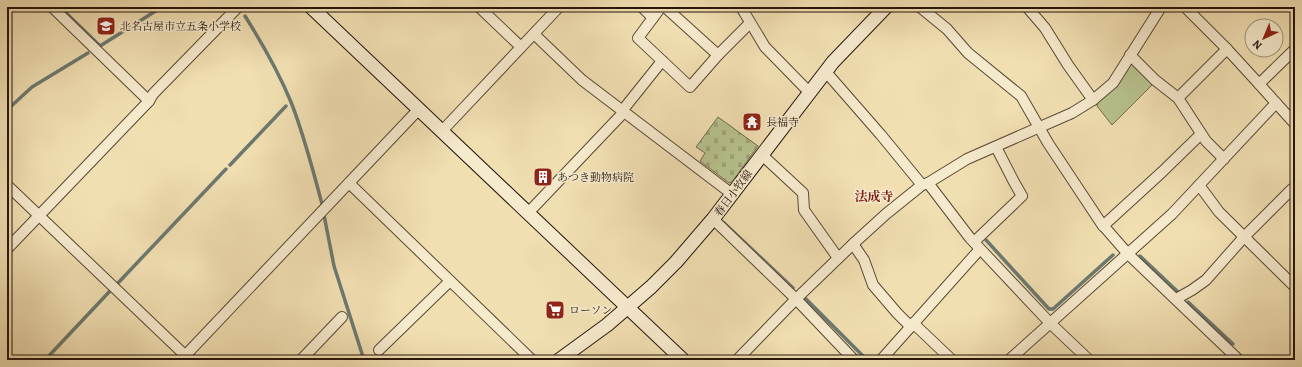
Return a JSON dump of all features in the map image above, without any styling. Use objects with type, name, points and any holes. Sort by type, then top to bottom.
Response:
[{"type":"street","points":[[52,7],[149,101]]},
{"type":"street","points":[[7,249],[149,101],[153,94],[238,7]]},
{"type":"street","points":[[311,7],[683,360]]},
{"type":"street","points":[[479,7],[521,47]]},
{"type":"street","points":[[442,131],[559,7]]},
{"type":"street","points":[[642,7],[653,18]]},
{"type":"street","points":[[661,7],[638,38],[690,87],[718,55],[750,23]]},
{"type":"street","points":[[665,7],[718,55]]},
{"type":"street","points":[[741,7],[765,47],[810,93]]},
{"type":"street","name":"春日小牧線","points":[[559,360],[607,325],[651,287],[676,262],[713,219],[833,62],[886,7]]},
{"type":"street","points":[[920,7],[947,29],[968,53],[1020,96],[1039,128],[1081,191],[1084,199],[1103,226],[1128,254],[1239,360]]},
{"type":"street","points":[[1027,7],[1045,28],[1068,65],[1093,100]]},
{"type":"street","points":[[738,360],[796,299],[838,258],[886,214],[925,184],[967,159],[1072,113],[1093,100],[1113,83],[1161,7]]},
{"type":"street","points":[[1185,7],[1227,49],[1295,124]]},
{"type":"street","points":[[534,34],[582,80],[732,194]]},
{"type":"street","points":[[1178,98],[1227,49]]},
{"type":"street","points":[[1259,84],[1295,49]]},
{"type":"street","points":[[1130,55],[1155,80],[1178,98],[1206,141],[1224,158]]},
{"type":"street","points":[[528,214],[623,111],[662,61]]},
{"type":"street","points":[[826,72],[977,245],[1050,323],[1089,360]]},
{"type":"street","points":[[1009,360],[1172,214],[1276,103]]},
{"type":"street","points":[[7,185],[185,358],[418,109]]},
{"type":"street","points":[[1103,226],[1201,134]]},
{"type":"street","points":[[881,360],[912,325],[977,245],[1022,196],[996,147]]},
{"type":"street","points":[[762,155],[803,193],[804,210],[838,258]]},
{"type":"street","points":[[348,183],[532,360]]},
{"type":"street","points":[[1199,185],[1219,212],[1294,283]]},
{"type":"street","points":[[1176,299],[1206,280],[1244,237],[1292,189],[1295,192]]},
{"type":"street","points":[[713,219],[796,299],[854,360]]},
{"type":"street","points":[[853,244],[864,260],[873,285],[897,313],[952,360]]},
{"type":"street","points":[[380,350],[450,281]]},
{"type":"street","points":[[301,360],[342,317]]},
{"type":"green space","points":[[1133,63],[1154,83],[1112,125],[1097,106],[1098,101],[1129,64]]},
{"type":"green space","points":[[718,117],[758,146],[732,182],[729,183],[700,161],[705,153],[696,147]]},
{"type":"waterway","points":[[60,7],[100,46],[162,7]]},
{"type":"waterway","points":[[245,16],[270,58],[296,114],[312,165],[322,204]]},
{"type":"waterway","points":[[7,110],[32,87],[88,53]]},
{"type":"waterway","points":[[230,165],[286,106]]},
{"type":"waterway","points":[[118,283],[226,169]]},
{"type":"waterway","points":[[324,215],[334,266],[364,360]]},
{"type":"waterway","points":[[723,222],[793,288]]},
{"type":"waterway","points":[[986,240],[1049,309],[1053,309],[1113,255]]},
{"type":"waterway","points":[[1140,256],[1179,293]]},
{"type":"waterway","points":[[45,360],[110,291]]},
{"type":"waterway","points":[[806,299],[867,360]]},
{"type":"waterway","points":[[1188,302],[1233,344]]},
{"type":"place","name":"北名古屋市立五条小学校","points":[[106,26]]},
{"type":"place","name":"長福寺","points":[[752,122]]},
{"type":"place","name":"あつき動物病院","points":[[543,177]]},
{"type":"place","name":"ローソン","points":[[555,310]]},
{"type":"district","name":"法成寺","points":[[874,196]]}]
